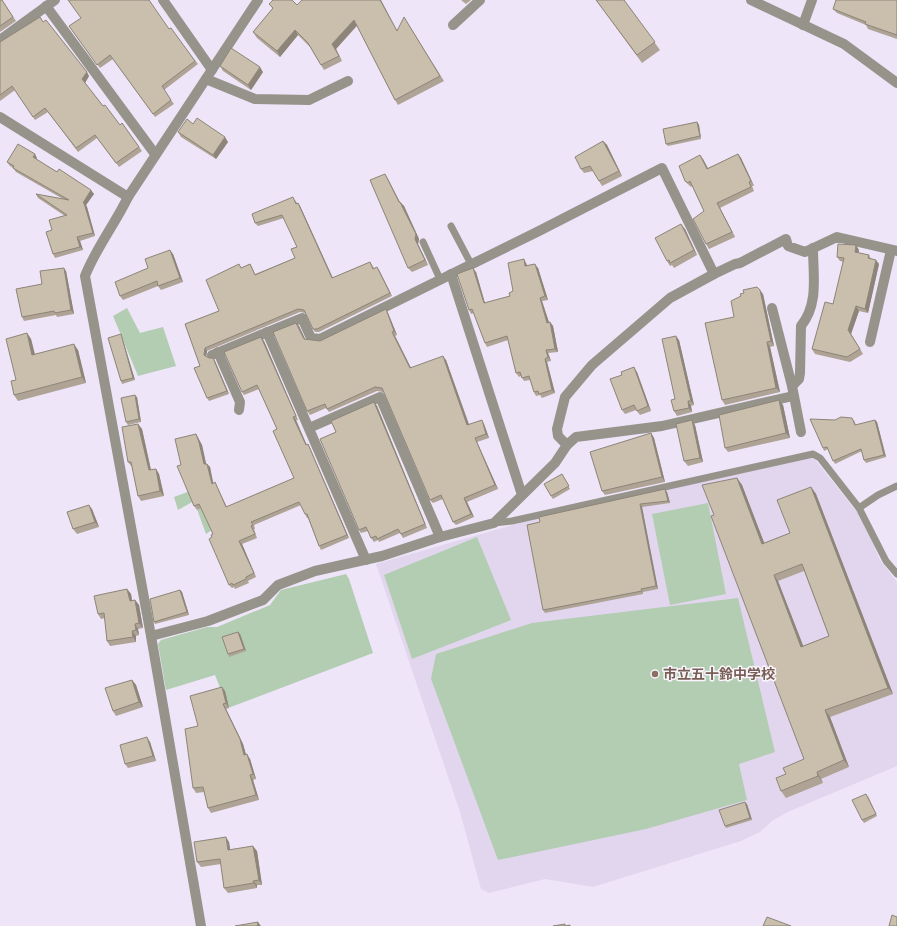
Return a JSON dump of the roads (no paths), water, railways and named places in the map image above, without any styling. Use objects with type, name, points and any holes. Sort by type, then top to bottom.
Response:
[{"type":"street","points":[[0,40],[55,0]]},
{"type":"street","points":[[163,0],[209,74],[255,99],[309,100],[348,81]]},
{"type":"street","points":[[201,926],[151,636],[85,276],[91,261],[117,220],[128,197],[258,0]]},
{"type":"street","points":[[453,25],[480,0]]},
{"type":"street","points":[[751,0],[844,44],[897,83]]},
{"type":"street","points":[[803,25],[812,0]]},
{"type":"street","points":[[46,6],[155,154]]},
{"type":"street","points":[[0,117],[128,197]]},
{"type":"street","points":[[239,410],[240,402],[215,354],[302,318],[312,338],[320,339],[662,168],[714,274]]},
{"type":"street","points":[[567,445],[558,436],[557,429],[565,397],[592,365],[670,298],[714,274],[786,240],[788,246],[805,252],[837,237],[894,250],[870,342]]},
{"type":"street","points":[[151,636],[208,621],[263,600],[278,585],[300,577],[366,560],[494,523],[555,463],[567,445],[576,438],[584,435],[662,426],[793,391],[799,379],[800,373],[801,326],[814,301],[813,248]]},
{"type":"street","points":[[451,274],[522,495]]},
{"type":"street","points":[[772,308],[802,432]]},
{"type":"street","points":[[268,332],[366,560]]},
{"type":"street","points":[[309,428],[380,397],[440,538]]},
{"type":"lane","points":[[451,226],[471,264]]},
{"type":"lane","points":[[423,242],[440,279]]},
{"type":"lane","points":[[494,523],[512,521],[813,454],[820,458],[860,508],[886,560],[897,574]]},
{"type":"lane","points":[[860,508],[871,499],[897,486]]},
{"type":"place","name":"市立五十鈴中学校","points":[[655,674]]}]
